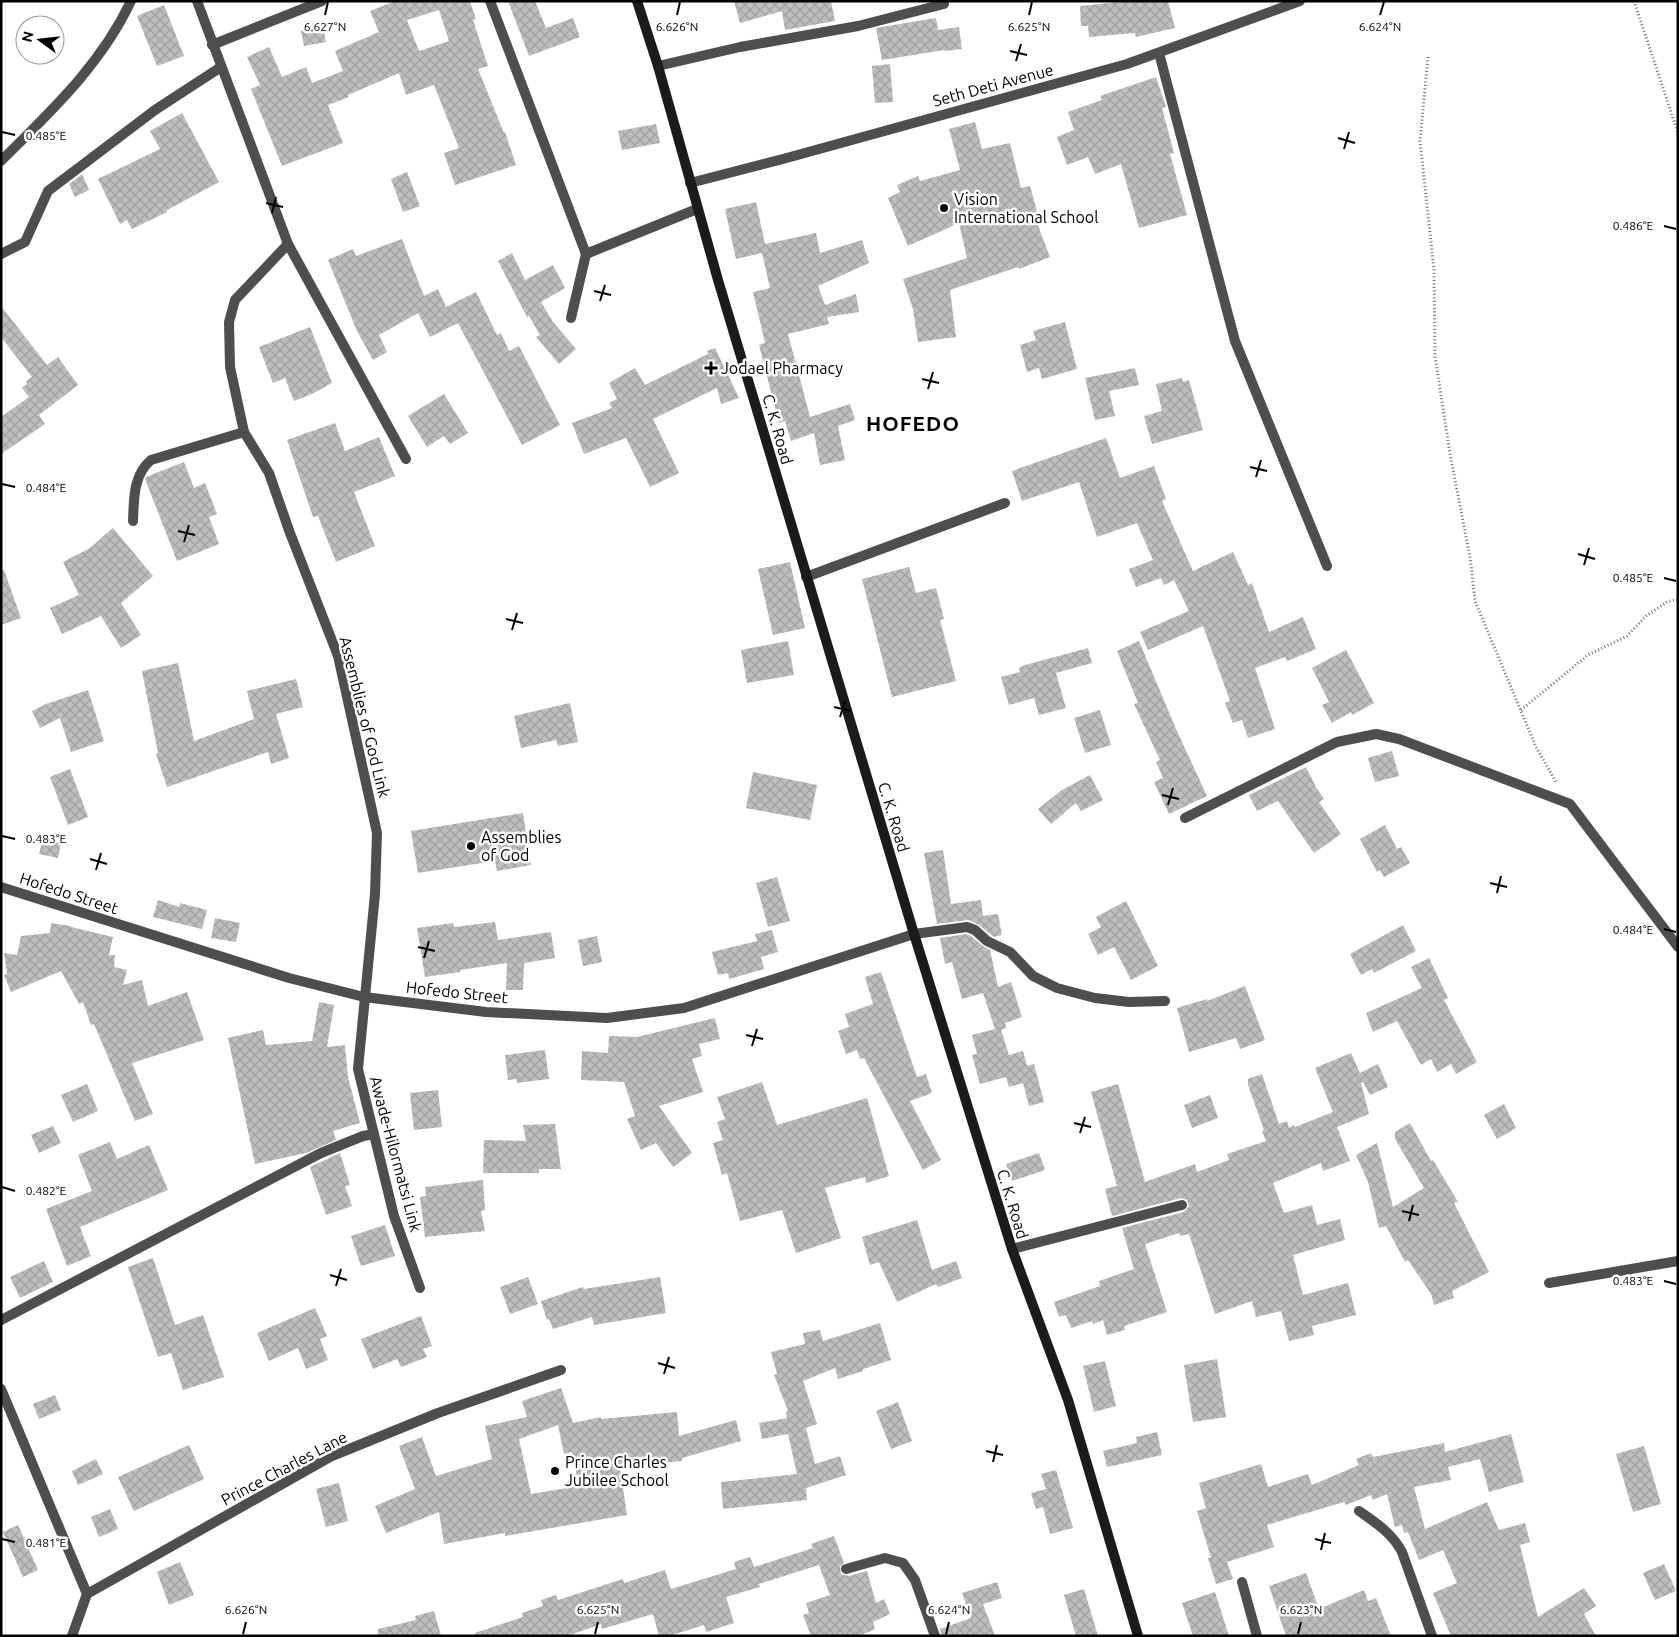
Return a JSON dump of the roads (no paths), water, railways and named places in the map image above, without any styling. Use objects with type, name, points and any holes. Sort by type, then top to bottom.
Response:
[{"type":"street","points":[[1,161],[59,103],[92,64],[109,39],[130,1]]},
{"type":"street","points":[[197,1],[288,244],[406,459]]},
{"type":"street","points":[[212,45],[322,1]]},
{"type":"street","points":[[490,1],[586,254],[571,318]]},
{"type":"street","name":"C. K. Road","points":[[637,1],[658,66],[690,183],[806,577],[914,934],[1012,1249],[1068,1400],[1138,1636]]},
{"type":"street","name":"Seth Deti Avenue","points":[[690,183],[1127,64],[1300,1]]},
{"type":"street","points":[[658,66],[740,47],[858,26],[944,4]]},
{"type":"street","points":[[1159,53],[1234,341],[1327,566]]},
{"type":"street","points":[[1,254],[25,242],[48,191],[155,110],[221,67]]},
{"type":"street","points":[[586,254],[698,210]]},
{"type":"street","name":"Assemblies of God Link","points":[[288,244],[235,300],[229,322],[230,367],[244,432],[269,473],[290,533],[338,656],[367,783],[377,833],[375,894],[364,996]]},
{"type":"street","points":[[133,521],[134,496],[143,466],[151,460],[244,432]]},
{"type":"street","points":[[806,577],[1005,503]]},
{"type":"street","points":[[1185,818],[1337,742],[1376,734],[1399,739],[1570,804],[1678,948]]},
{"type":"street","name":"Hofedo Street","points":[[1,887],[289,978],[364,996],[486,1012],[607,1018],[684,1008],[914,934],[967,927],[1010,952],[1033,976],[1057,988],[1095,998],[1130,1002],[1165,1000]]},
{"type":"street","name":"Awade-Hilormatsi Link","points":[[364,996],[358,1069],[394,1216],[420,1288]]},
{"type":"street","points":[[1,1320],[321,1153],[363,1136],[374,1134]]},
{"type":"street","points":[[1012,1249],[1182,1205]]},
{"type":"street","points":[[1549,1284],[1678,1261]]},
{"type":"street","name":"Prince Charles Lane","points":[[87,1594],[332,1456],[438,1413],[561,1370]]},
{"type":"street","points":[[1,1390],[87,1594],[72,1636]]},
{"type":"street","points":[[1359,1510],[1384,1528],[1396,1541],[1402,1552],[1432,1636]]},
{"type":"street","points":[[846,1569],[885,1558],[903,1563],[915,1580],[935,1636]]},
{"type":"street","points":[[1242,1582],[1257,1636]]},
{"type":"place","name":"Vision International School","points":[[944,208]]},
{"type":"place","name":"Jodael Pharmacy","points":[[711,368]]},
{"type":"place","name":"Assemblies of God","points":[[471,846]]},
{"type":"place","name":"Prince Charles Jubilee School","points":[[555,1471]]},
{"type":"district","name":"HOFEDO","points":[[913,423]]}]
